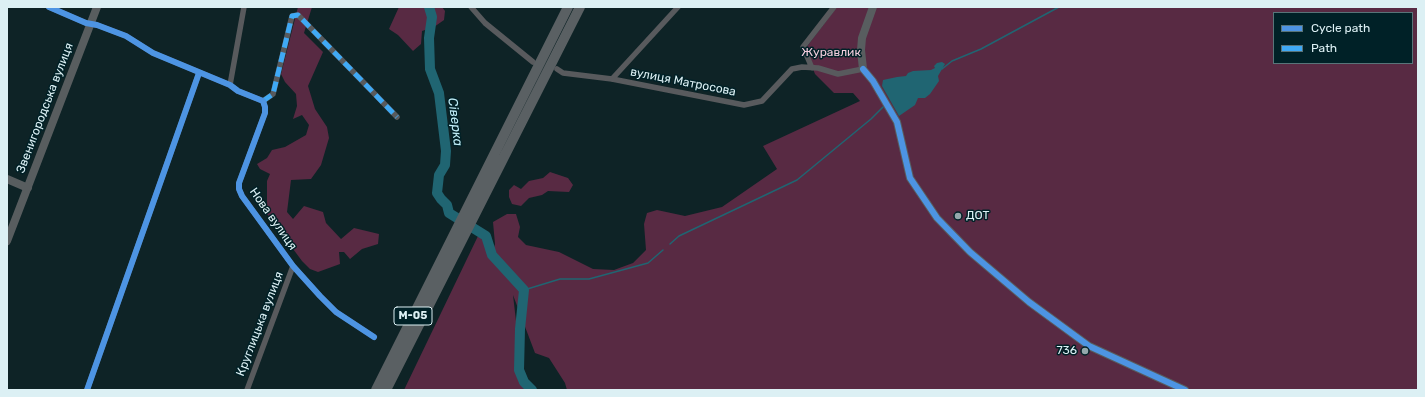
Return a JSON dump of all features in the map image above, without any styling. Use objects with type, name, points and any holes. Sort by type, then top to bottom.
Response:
[{"type":"highway","name":"М-05","points":[[549,56],[568,7]]},
{"type":"highway","name":"М-05","points":[[376,390],[476,204],[538,70],[549,56],[580,7]]},
{"type":"highway","name":"М-05","points":[[386,390],[455,245]]},
{"type":"street","points":[[49,7],[78,20],[97,25],[126,36],[153,53],[230,85],[238,91],[263,101],[273,94],[292,16],[298,15],[397,117]]},
{"type":"street","name":"Звенигородська вулиця","points":[[7,241],[97,7]]},
{"type":"street","points":[[230,85],[244,7]]},
{"type":"street","points":[[471,7],[485,24],[538,70]]},
{"type":"street","points":[[612,79],[678,7]]},
{"type":"street","points":[[812,68],[803,47],[834,7]]},
{"type":"street","points":[[873,7],[862,38],[861,50],[863,69],[873,81],[897,122],[910,178],[937,218],[970,252],[1029,302],[1089,346],[1185,390]]},
{"type":"street","name":"вулиця Матросова","points":[[557,69],[563,73],[612,79],[744,105],[762,101],[792,69],[802,67],[812,68],[838,74],[863,69]]},
{"type":"street","points":[[87,390],[199,73]]},
{"type":"street","name":"Нова вулиця","points":[[263,101],[265,107],[264,113],[239,183],[239,189],[242,196],[293,266],[336,312],[374,337]]},
{"type":"street","points":[[7,179],[28,188]]},
{"type":"street","name":"Круглицька вулиця","points":[[247,390],[293,266]]},
{"type":"green space","points":[[298,7],[312,7],[304,33],[323,52],[308,86],[315,109],[327,127],[329,138],[321,165],[311,179],[291,180],[287,212],[293,219],[304,206],[323,212],[326,223],[341,239],[354,228],[379,234],[378,244],[362,249],[350,259],[344,252],[339,252],[340,264],[318,272],[310,269],[302,261],[267,214],[267,181],[270,174],[260,169],[257,164],[267,158],[272,150],[285,147],[306,135],[309,125],[302,115],[293,119],[297,106],[296,94],[285,82],[281,74]]},
{"type":"green space","points":[[399,7],[442,7],[445,11],[444,20],[434,27],[422,31],[421,44],[413,51],[398,35],[389,29]]},
{"type":"green space","name":"Журавлик","points":[[837,7],[1418,7],[1418,390],[567,390],[565,383],[549,358],[535,353],[513,295],[516,321],[516,366],[521,382],[528,390],[404,390],[478,236],[486,236],[493,252],[495,244],[493,222],[507,214],[516,214],[520,227],[518,237],[526,245],[559,252],[593,269],[614,270],[633,263],[646,250],[644,224],[647,213],[657,210],[685,216],[722,207],[777,169],[763,146],[860,101],[853,93],[834,93],[815,74],[805,49]]},
{"type":"green space","points":[[550,172],[568,178],[573,185],[569,192],[548,191],[542,195],[529,198],[521,206],[512,204],[509,197],[509,190],[514,185],[521,189],[529,181],[543,178]]},
{"type":"water","points":[[942,62],[945,64],[938,76],[939,81],[930,94],[925,98],[918,98],[915,105],[899,116],[882,86],[883,80],[906,76],[908,73],[913,71],[931,70],[935,68],[934,66],[937,63]]},
{"type":"waterway","name":"Сіверка","points":[[429,7],[432,17],[429,38],[430,69],[439,93],[446,151],[445,165],[439,175],[437,193],[447,205],[449,213],[486,236],[492,255],[524,290],[520,329],[519,370],[524,382],[532,390]]},
{"type":"waterway","points":[[942,69],[952,61],[981,49],[1059,7]]},
{"type":"waterway","points":[[670,244],[679,236],[797,180],[871,119],[883,107]]},
{"type":"waterway","points":[[524,290],[560,279],[589,279],[648,263],[663,250]]},
{"type":"marked path","points":[[263,101],[273,94],[292,16],[298,15],[397,117]]},
{"type":"cycle path","points":[[49,7],[86,23],[97,25],[126,36],[153,53],[230,85],[238,91],[263,101],[265,113],[239,183],[239,189],[242,196],[293,266],[320,296],[336,312],[374,337]]},
{"type":"cycle path","points":[[863,69],[873,81],[897,122],[910,178],[937,218],[970,252],[1029,302],[1089,346],[1185,390]]},
{"type":"cycle path","points":[[87,390],[199,73]]},
{"type":"place","name":"ДОТ","points":[[958,216]]},
{"type":"place","name":"736","points":[[1085,351]]}]
